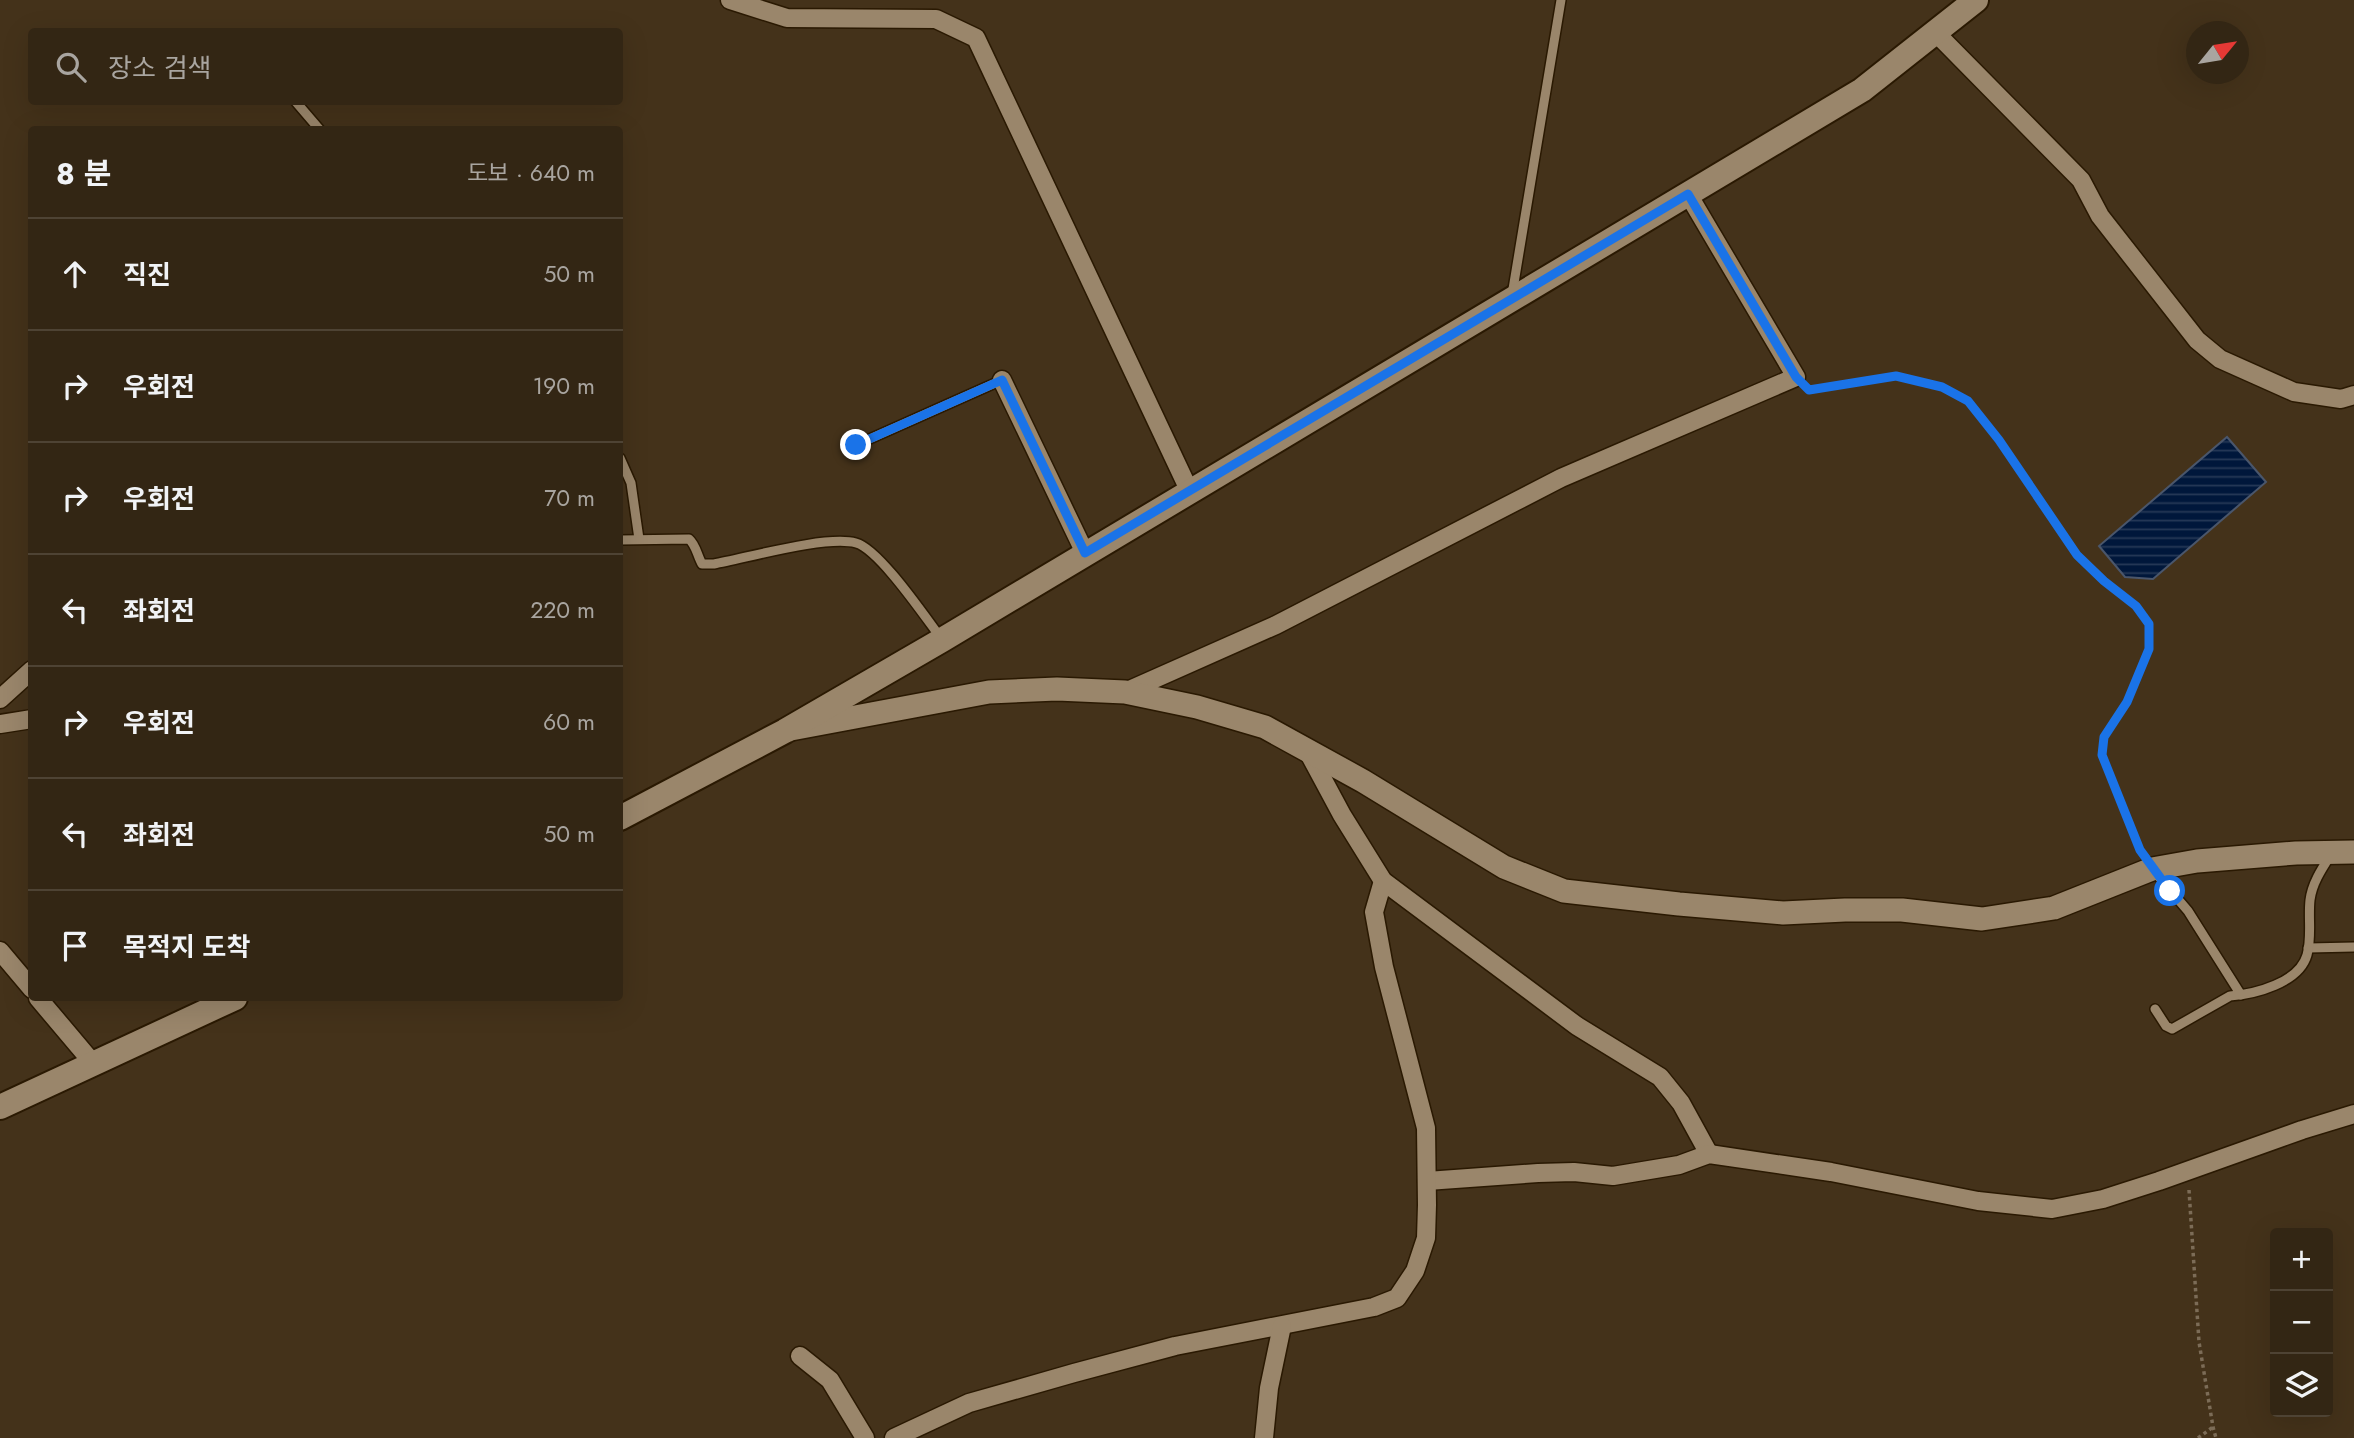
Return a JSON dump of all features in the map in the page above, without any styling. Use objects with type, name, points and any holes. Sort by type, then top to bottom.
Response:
[{"type":"main road","points":[[623,816],[785,731],[942,640],[1862,90],[1976,0]]},
{"type":"main road","points":[[0,1107],[227,1001]]},
{"type":"street","points":[[730,0],[787,18],[936,19],[976,38],[1189,490]]},
{"type":"street","points":[[1936,33],[2081,180],[2100,216],[2197,340],[2220,359],[2294,392],[2341,398],[2354,395]]},
{"type":"street","points":[[1125,692],[1276,625],[1561,478],[1796,377],[1688,194]]},
{"type":"street","points":[[1002,380],[1085,553]]},
{"type":"street","points":[[0,699],[28,674]]},
{"type":"street","points":[[785,731],[989,692],[1057,689],[1125,692],[1197,706],[1265,727],[1306,748],[1504,867],[1564,891],[1783,913],[1845,909],[1902,910],[1982,919],[2053,908],[2152,869],[2197,861],[2343,852]]},
{"type":"street","points":[[0,724],[28,720]]},
{"type":"street","points":[[1306,748],[1342,815],[1383,881],[1577,1026],[1660,1077],[1681,1103],[1709,1154]]},
{"type":"street","points":[[894,1438],[969,1403],[1008,1392],[1175,1346],[1374,1307],[1397,1298],[1415,1271],[1426,1238],[1426,1128],[1384,967],[1374,912],[1383,881]]},
{"type":"street","points":[[0,951],[28,984]]},
{"type":"street","points":[[41,1001],[92,1062]]},
{"type":"street","points":[[1427,1181],[1538,1172],[1614,1176],[1678,1165],[1709,1154],[1831,1172],[1978,1201],[2052,1209],[2103,1199],[2354,1114]]},
{"type":"street","points":[[1264,1438],[1269,1388],[1282,1326]]},
{"type":"street","points":[[800,1356],[830,1380],[865,1438]]},
{"type":"lane","points":[[1510,302],[1561,0]]},
{"type":"lane","points":[[299,105],[317,126]]},
{"type":"lane","points":[[856,445],[1002,380]]},
{"type":"lane","points":[[623,465],[631,483],[639,540]]},
{"type":"lane","points":[[623,540],[689,539],[694,544],[702,564],[714,564],[824,542],[858,543],[880,560],[942,640]]},
{"type":"lane","points":[[2155,1009],[2165,1026],[2172,1028],[2230,996],[2274,985],[2295,973],[2307,957],[2310,900],[2315,880],[2343,852]]},
{"type":"lane","points":[[2152,869],[2188,911],[2241,995]]},
{"type":"lane","points":[[2308,948],[2354,947]]},
{"type":"path","points":[[1796,377],[1809,390],[1896,376],[1942,387],[1968,401],[1999,440],[2077,555],[2136,606],[2149,624],[2149,649],[2127,702],[2104,737],[2102,755],[2140,850],[2152,869]]},
{"type":"path","points":[[2187,1171],[2199,1342],[2216,1438]]},
{"type":"path","points":[[2198,1438],[2213,1427]]},
{"type":"water","points":[[2227,437],[2266,482],[2153,579],[2125,577],[2099,546]]},
{"type":"route","points":[[856,445],[1002,380],[1085,553],[1688,194],[1796,377],[1809,390],[1896,376],[1942,387],[1968,401],[1999,440],[2077,555],[2136,606],[2149,624],[2149,649],[2127,702],[2104,737],[2102,755],[2140,850],[2170,891]]}]
